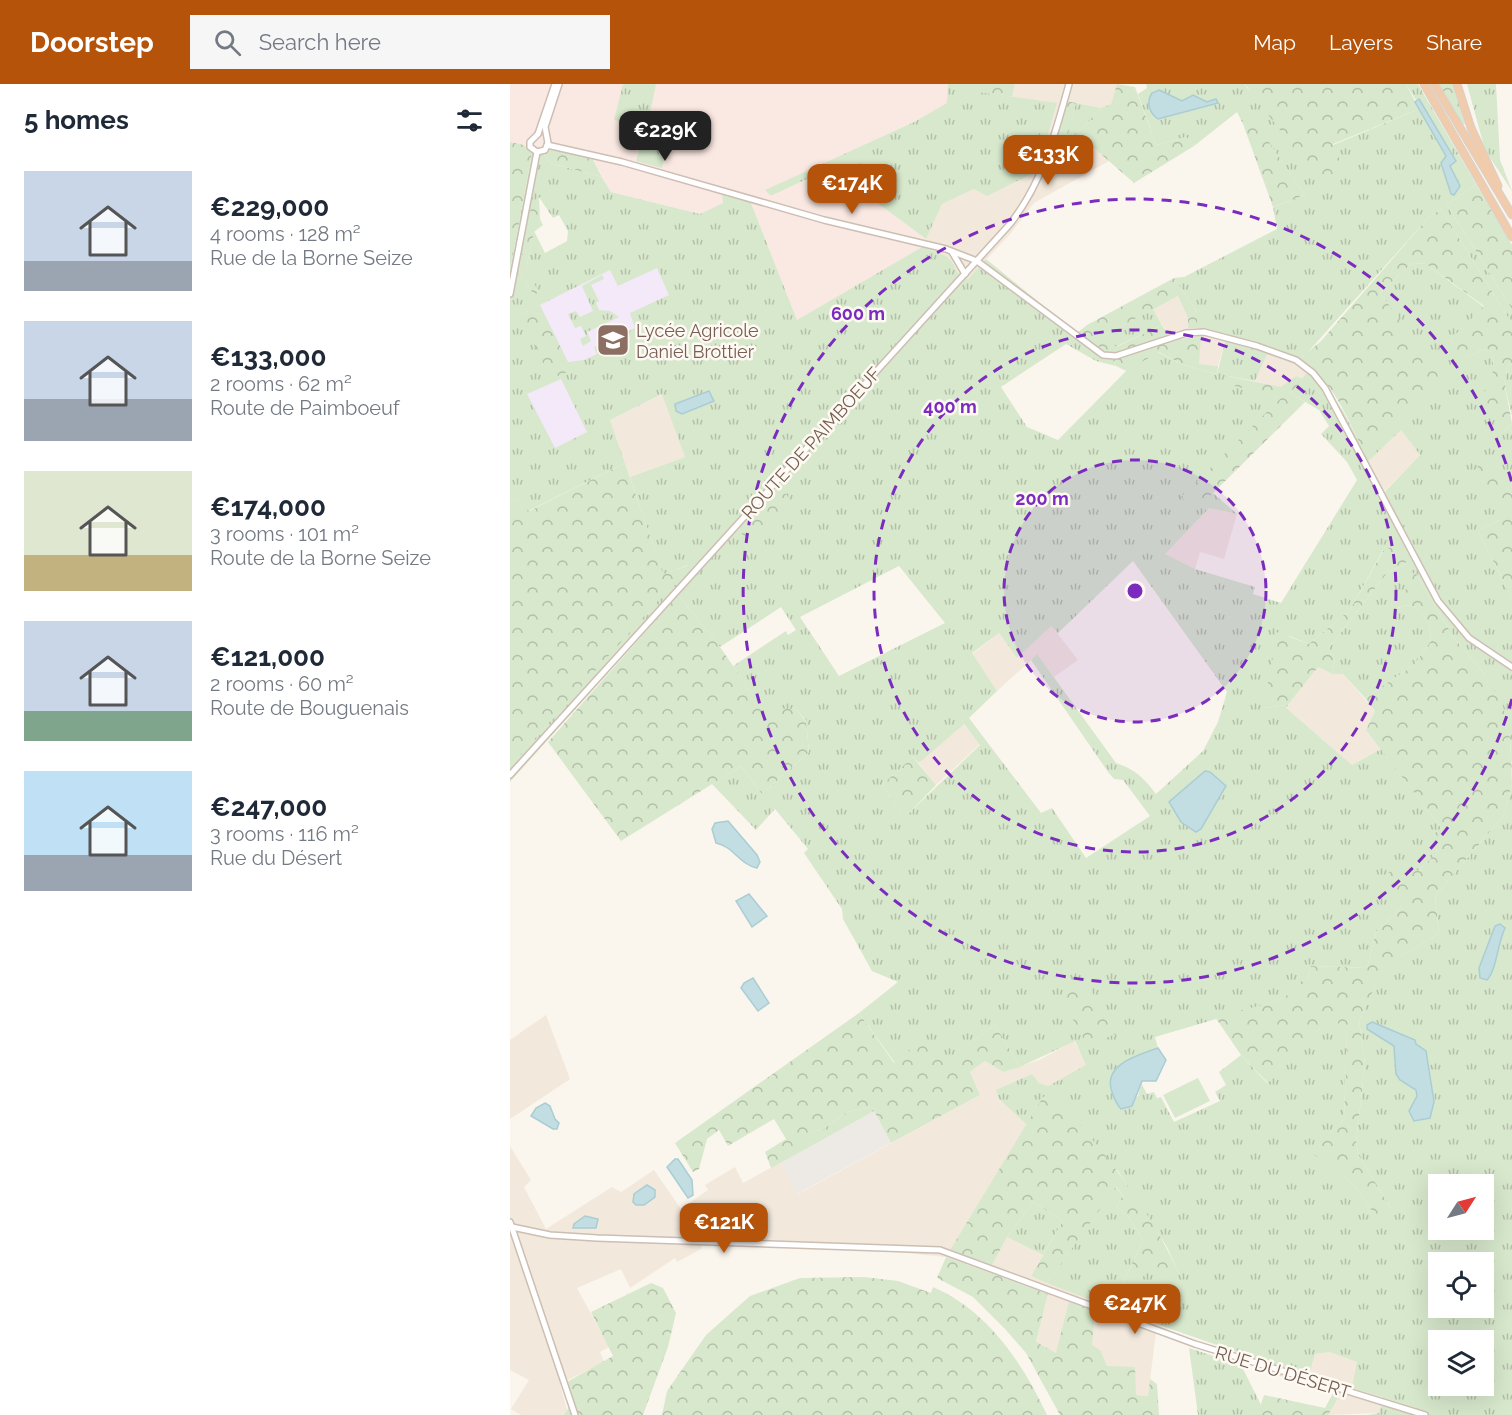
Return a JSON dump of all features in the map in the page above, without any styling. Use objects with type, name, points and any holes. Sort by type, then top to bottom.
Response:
[{"type":"highway","points":[[1424,84],[1512,237]]},
{"type":"highway","points":[[1434,84],[1512,215]]},
{"type":"highway","points":[[1457,84],[1474,136],[1506,204]]},
{"type":"street","points":[[557,84],[545,127],[547,145],[545,150],[537,152],[530,147],[530,142],[538,134],[557,84]]},
{"type":"street","name":"ROUTE DE PAIMBOEUF","points":[[510,776],[1015,218],[1035,187],[1052,147],[1069,84]]},
{"type":"street","points":[[538,134],[546,138]]},
{"type":"street","points":[[547,145],[583,152],[726,190],[824,220],[951,251],[977,261],[1102,355],[1116,356],[1195,332],[1257,346],[1304,366],[1325,388],[1410,553],[1438,601],[1456,624],[1486,651],[1512,667]]},
{"type":"street","points":[[510,294],[537,152]]},
{"type":"street","points":[[951,251],[965,274]]},
{"type":"street","points":[[511,1225],[575,1415]]},
{"type":"street","name":"RUE DU DÉSERT","points":[[511,1225],[550,1235],[597,1238],[940,1251],[1195,1344],[1425,1415]]},
{"type":"shaded area","points":[[510,84],[948,84],[948,103],[914,122],[766,190],[771,196],[830,168],[926,239],[922,247],[797,320],[751,203],[722,195],[723,203],[700,214],[611,192],[592,158],[550,150],[544,155],[532,153],[524,145],[510,142]]},
{"type":"shaded area","points":[[1015,84],[1117,84],[1111,104],[1101,108],[1067,101],[1074,159],[1094,148],[1109,161],[1034,203],[1011,233],[968,279],[957,272],[954,263],[922,247],[942,204],[974,189],[1057,104],[1012,97]]},
{"type":"shaded area","name":"Lycée Agricole Daniel Brottier","points":[[664,242],[728,361],[510,471],[510,320]]},
{"type":"shaded area","points":[[1178,296],[1188,318],[1188,328],[1227,334],[1218,366],[1199,364],[1187,337],[1172,340],[1153,309]]},
{"type":"shaded area","points":[[1270,348],[1312,367],[1303,379],[1296,376],[1281,388],[1255,381]]},
{"type":"shaded area","points":[[663,394],[685,457],[630,477],[610,420]]},
{"type":"shaded area","points":[[1401,430],[1420,455],[1378,498],[1362,466]]},
{"type":"shaded area","points":[[1209,508],[1237,514],[1224,559],[1200,552],[1195,569],[1164,554]]},
{"type":"shaded area","points":[[1051,625],[1078,660],[1054,677],[1037,655],[997,691],[972,654],[999,633],[1017,658]]},
{"type":"shaded area","points":[[1318,667],[1332,674],[1343,674],[1375,711],[1366,730],[1381,749],[1352,765],[1286,708]]},
{"type":"shaded area","points":[[963,724],[980,744],[936,785],[919,763]]},
{"type":"shaded area","points":[[546,1015],[570,1079],[510,1119],[510,1040]]},
{"type":"shaded area","points":[[1074,1041],[1087,1065],[1048,1086],[1039,1083],[1032,1074],[997,1090],[999,1099],[1027,1125],[950,1250],[992,1265],[1007,1237],[1043,1255],[1031,1276],[1157,1325],[1148,1396],[1136,1395],[1107,1366],[1101,1351],[1056,1353],[1036,1343],[1048,1294],[946,1257],[895,1252],[734,1246],[731,1239],[703,1240],[701,1249],[677,1262],[675,1258],[630,1288],[621,1269],[577,1288],[609,1347],[600,1352],[604,1362],[560,1384],[567,1410],[562,1415],[521,1415],[511,1409],[529,1380],[510,1370],[510,1146],[531,1180],[524,1187],[546,1229],[612,1187],[621,1192],[654,1170],[681,1209],[708,1190],[705,1185],[735,1167],[743,1183],[781,1162],[798,1194],[980,1095],[970,1072],[985,1061],[1003,1072],[1039,1060]]},
{"type":"shaded area","points":[[874,1111],[891,1143],[797,1194],[781,1162]]},
{"type":"shaded area","points":[[1329,1352],[1357,1362],[1383,1397],[1379,1413],[1328,1415],[1340,1393],[1307,1383],[1315,1354]]},
{"type":"green space","points":[[623,84],[656,84],[650,113],[673,120],[662,168],[636,161],[646,128],[614,120]]},
{"type":"green space","points":[[948,84],[980,84],[980,92],[1057,103],[1037,171],[987,196],[974,189],[942,204],[926,239],[830,168],[771,196],[765,190],[914,122],[947,103]]},
{"type":"green space","points":[[980,84],[1015,84],[1012,97],[979,92]]},
{"type":"green space","points":[[1117,84],[1135,87],[1156,145],[1186,137],[1194,146],[1134,183],[1094,148],[1074,159],[1052,154],[1067,101],[1076,103],[1065,146],[1101,108],[1111,104]]},
{"type":"green space","points":[[1146,84],[1245,84],[1247,88],[1333,145],[1419,109],[1446,156],[1454,195],[1460,186],[1450,166],[1456,160],[1419,99],[1416,100],[1406,84],[1418,84],[1476,184],[1447,205],[1512,309],[1512,324],[1441,209],[1428,218],[1308,352],[1298,360],[1270,348],[1255,381],[1228,376],[1228,384],[1282,398],[1182,497],[1200,505],[1213,493],[1237,514],[1209,508],[1165,554],[1195,569],[1255,587],[1253,594],[1281,603],[1357,480],[1347,462],[1321,434],[1329,426],[1319,410],[1290,393],[1312,367],[1343,411],[1361,445],[1442,377],[1380,293],[1412,263],[1426,264],[1484,307],[1449,341],[1465,358],[1487,348],[1492,354],[1503,432],[1512,423],[1512,494],[1482,462],[1503,510],[1499,520],[1478,531],[1512,598],[1512,773],[1510,738],[1486,676],[1454,638],[1415,572],[1397,608],[1410,605],[1420,611],[1430,629],[1431,641],[1414,665],[1365,698],[1343,674],[1332,674],[1335,660],[1328,649],[1387,573],[1405,564],[1383,550],[1350,610],[1309,644],[1289,636],[1264,708],[1288,705],[1286,708],[1352,765],[1381,749],[1442,829],[1434,834],[1437,852],[1419,871],[1401,908],[1376,932],[1367,968],[1311,966],[1308,978],[1291,987],[1289,994],[1274,1002],[1155,1037],[1158,1048],[1132,1058],[1110,1088],[1121,1109],[1138,1096],[1141,1083],[1147,1094],[1154,1092],[1157,1098],[1161,1097],[1174,1122],[1220,1101],[1215,1092],[1226,1085],[1219,1072],[1241,1055],[1267,1083],[1319,1029],[1334,1017],[1347,1034],[1344,1119],[1313,1153],[1355,1186],[1372,1211],[1392,1210],[1359,1156],[1356,1143],[1365,1064],[1359,1020],[1389,957],[1405,954],[1439,933],[1435,896],[1504,815],[1512,784],[1512,1415],[1368,1415],[1379,1413],[1383,1397],[1352,1388],[1357,1362],[1329,1352],[1315,1354],[1307,1383],[1272,1374],[1274,1365],[1125,1313],[1146,1270],[1156,1265],[1179,1274],[1167,1247],[1118,1171],[1043,1097],[1027,1125],[999,1099],[996,1090],[1032,1074],[1039,1083],[1048,1086],[1086,1065],[1075,1041],[1020,1067],[995,1025],[944,1062],[917,1045],[895,1063],[859,1013],[898,982],[872,971],[843,919],[842,909],[804,853],[808,849],[775,809],[756,830],[712,784],[741,766],[762,794],[809,752],[806,720],[795,709],[762,709],[733,666],[786,631],[788,635],[796,630],[781,607],[720,647],[678,595],[510,782],[510,766],[688,565],[663,575],[630,477],[685,457],[662,394],[610,420],[625,463],[528,511],[516,499],[510,501],[510,271],[532,153],[544,155],[550,163],[602,177],[611,192],[700,214],[723,203],[722,195],[751,203],[797,320],[922,247],[948,258],[957,272],[968,279],[986,259],[1073,330],[1109,353],[1116,366],[1096,361],[1066,344],[1001,387],[1027,427],[1058,440],[1132,365],[1158,352],[1183,365],[1217,374],[1227,334],[1197,328],[1197,312],[1174,278],[1184,277],[1277,229],[1273,207],[1305,195],[1260,130],[1243,124],[1237,112],[1194,146],[1186,137],[1156,145],[1138,94],[1147,88]],"holes":[[[539,197],[553,218],[559,215],[568,231],[567,241],[545,253],[534,231],[526,269],[534,295],[519,272]],[[657,268],[669,295],[630,313],[635,328],[594,347],[597,354],[584,360],[568,362],[520,315],[610,270],[618,286]],[[561,379],[587,432],[555,448],[527,394]],[[1401,430],[1420,455],[1379,498],[1363,466]],[[774,489],[754,535],[738,528]],[[1133,561],[1227,692],[1218,722],[1203,751],[1156,794],[1139,775],[1116,763],[1037,654],[1031,660],[1108,772],[1114,779],[1123,780],[1150,816],[1086,858],[1052,808],[1041,813],[969,718],[997,691],[972,653],[999,633],[1017,658],[1051,626],[1058,633]],[[899,566],[945,623],[839,676],[800,617]],[[964,724],[980,745],[909,813],[902,813],[882,785],[913,757],[919,763]]]},
{"type":"green space","points":[[1245,84],[1406,84],[1419,109],[1333,144],[1345,172],[1322,186]]},
{"type":"green space","points":[[1439,84],[1454,84],[1465,124],[1462,125]]},
{"type":"green space","points":[[1467,84],[1496,84],[1500,160],[1512,191],[1485,150]]},
{"type":"green space","points":[[1076,103],[1101,108],[1064,147]]},
{"type":"green space","points":[[1243,124],[1260,129],[1305,195],[1273,207]]},
{"type":"green space","points":[[510,142],[524,145],[532,153],[510,271]]},
{"type":"green space","points":[[550,150],[573,152],[592,158],[602,177],[550,163],[544,155]]},
{"type":"green space","points":[[1476,184],[1512,245],[1512,309],[1447,205]]},
{"type":"green space","points":[[539,197],[540,219],[543,225],[534,232],[526,269],[539,292],[534,295],[519,272],[532,202]]},
{"type":"green space","points":[[1441,209],[1512,324],[1512,364],[1507,367],[1505,387],[1512,423],[1503,432],[1483,395],[1494,366],[1487,348],[1465,358],[1459,366],[1448,353],[1449,341],[1484,306],[1426,264],[1412,263],[1380,293],[1443,377],[1361,446],[1343,409],[1328,386],[1310,367],[1298,360],[1321,341],[1428,218]]},
{"type":"green space","points":[[602,275],[604,279],[591,285],[599,301],[596,303],[599,310],[610,311],[619,317],[587,332],[591,341],[583,346],[580,339],[586,336],[581,326],[575,328],[568,314],[576,311],[580,317],[593,311],[582,286]]},
{"type":"green space","points":[[1174,278],[1197,312],[1197,328],[1188,328],[1188,318],[1178,296],[1103,336],[1116,347],[1162,325],[1172,340],[1201,336],[1199,364],[1218,366],[1217,374],[1183,365],[1159,352],[1126,371],[1116,366],[1109,353],[1077,333],[1087,325]]},
{"type":"green space","points":[[540,305],[572,370],[558,376],[544,365],[520,315]]},
{"type":"green space","points":[[1153,309],[1162,325],[1115,347],[1103,336]]},
{"type":"green space","points":[[1512,364],[1512,416],[1505,387],[1507,367]]},
{"type":"green space","points":[[1228,376],[1281,387],[1296,376],[1303,379],[1290,393],[1305,402],[1201,505],[1189,504],[1181,497],[1281,398],[1227,384]]},
{"type":"green space","points":[[1482,461],[1512,494],[1512,598],[1478,531],[1499,520],[1497,513],[1503,510],[1472,474]]},
{"type":"green space","points":[[625,463],[663,574],[690,565],[510,766],[510,501],[516,499],[529,511]]},
{"type":"green space","points":[[774,489],[786,494],[794,506],[754,535],[744,537],[738,528]]},
{"type":"green space","points":[[1399,543],[1407,558],[1405,564],[1387,573],[1328,649],[1335,660],[1332,674],[1318,667],[1288,705],[1264,708],[1276,632],[1309,644],[1350,610],[1383,551]]},
{"type":"green space","points":[[1415,572],[1454,638],[1486,676],[1503,706],[1510,738],[1512,784],[1504,815],[1435,896],[1439,933],[1405,954],[1389,958],[1359,1020],[1365,1064],[1356,1143],[1359,1156],[1392,1210],[1387,1222],[1372,1211],[1355,1186],[1312,1153],[1344,1119],[1347,1034],[1334,1018],[1319,1029],[1268,1083],[1241,1055],[1215,1017],[1274,1002],[1289,994],[1290,987],[1308,978],[1311,966],[1367,968],[1376,932],[1401,908],[1385,875],[1402,863],[1419,871],[1437,852],[1433,834],[1442,829],[1366,730],[1375,711],[1365,698],[1414,665],[1431,641],[1430,629],[1424,615],[1410,605],[1396,608]]},
{"type":"green space","points":[[678,595],[720,647],[762,708],[795,709],[806,721],[809,752],[762,794],[741,766],[621,841],[548,742]]},
{"type":"green space","points":[[913,757],[936,785],[909,813],[902,813],[882,785]]},
{"type":"green space","points":[[1087,983],[1116,1034],[1087,1045],[1061,998]]},
{"type":"green space","points":[[859,1013],[894,1063],[917,1045],[935,1044],[945,1061],[995,1025],[1020,1067],[1003,1072],[985,1061],[970,1072],[980,1095],[891,1143],[872,1107],[847,1112],[822,1130],[810,1132],[811,1146],[771,1168],[765,1152],[786,1139],[774,1119],[728,1146],[719,1130],[707,1139],[699,1169],[693,1172],[675,1143]]},
{"type":"green space","points":[[1198,1078],[1210,1101],[1175,1118],[1163,1095]]},
{"type":"green space","points":[[1053,1094],[1123,1179],[1154,1225],[1179,1274],[1167,1280],[1156,1265],[1146,1271],[1125,1313],[1112,1308],[1143,1240],[1129,1217],[1117,1207],[1123,1195],[1116,1187],[1047,1283],[1031,1276],[1063,1221],[1033,1202],[1007,1237],[992,1265],[950,1250],[1043,1097]]},
{"type":"green space","points":[[872,1107],[874,1111],[811,1146],[809,1132],[822,1130],[847,1112]]},
{"type":"green space","points":[[1115,1187],[1123,1195],[1117,1207],[1129,1217],[1143,1240],[1112,1308],[1047,1283]]},
{"type":"green space","points":[[1033,1202],[1063,1221],[1043,1255],[1007,1237]]},
{"type":"green space","points":[[946,1257],[1048,1294],[1036,1342],[1056,1353],[1069,1302],[1095,1311],[1092,1345],[1101,1351],[1107,1366],[1135,1367],[1136,1395],[1148,1396],[1150,1379],[1157,1384],[1159,1415],[1060,1415],[1026,1353],[1005,1329],[973,1297],[937,1278]]},
{"type":"green space","points":[[864,1277],[898,1281],[931,1293],[933,1287],[970,1309],[1001,1340],[1015,1358],[1047,1415],[662,1415],[667,1391],[706,1335],[750,1296],[800,1278]]},
{"type":"green space","points":[[651,1283],[663,1288],[676,1313],[668,1347],[643,1415],[563,1415],[574,1402],[567,1382],[613,1356],[591,1312]]},
{"type":"green space","points":[[1189,1348],[1241,1365],[1261,1405],[1260,1415],[1198,1415]]},
{"type":"green space","points":[[1334,1391],[1341,1393],[1328,1415],[1260,1415],[1259,1410],[1264,1395],[1325,1408]]},
{"type":"water","points":[[1159,90],[1182,101],[1193,95],[1207,102],[1216,99],[1218,103],[1158,119],[1152,114],[1149,104],[1152,93]]},
{"type":"water","points":[[1419,99],[1456,161],[1450,166],[1460,186],[1454,195],[1451,194],[1441,163],[1446,156],[1415,102]]},
{"type":"water","points":[[709,391],[714,401],[682,414],[676,411],[675,404]]},
{"type":"water","points":[[1205,771],[1210,772],[1226,786],[1201,829],[1196,832],[1181,822],[1169,802]]},
{"type":"water","points":[[728,821],[757,855],[760,862],[757,868],[716,843],[712,829],[715,823]]},
{"type":"water","points":[[749,894],[767,916],[752,927],[736,901]]},
{"type":"water","points":[[1500,924],[1505,928],[1493,970],[1487,980],[1480,978],[1479,968],[1495,926]]},
{"type":"water","points":[[753,978],[769,1003],[758,1011],[741,988],[744,983]]},
{"type":"water","points":[[1372,1022],[1415,1040],[1416,1044],[1426,1051],[1434,1102],[1430,1118],[1414,1121],[1409,1111],[1417,1096],[1416,1090],[1400,1080],[1396,1074],[1394,1046],[1367,1029],[1367,1025]]},
{"type":"water","points":[[1158,1048],[1166,1060],[1156,1081],[1142,1081],[1132,1106],[1121,1109],[1112,1092],[1110,1082],[1112,1074],[1124,1062]]},
{"type":"water","points":[[545,1103],[550,1106],[559,1123],[557,1129],[531,1116],[536,1108]]},
{"type":"water","points":[[678,1159],[692,1180],[693,1195],[688,1198],[667,1167]]},
{"type":"water","points":[[647,1185],[655,1190],[655,1197],[644,1205],[636,1205],[633,1202],[634,1194]]},
{"type":"water","points":[[585,1216],[598,1219],[596,1228],[573,1228],[574,1224]]},
{"type":"place","name":"Lycée Agricole Daniel Brottier","points":[[613,340]]}]
